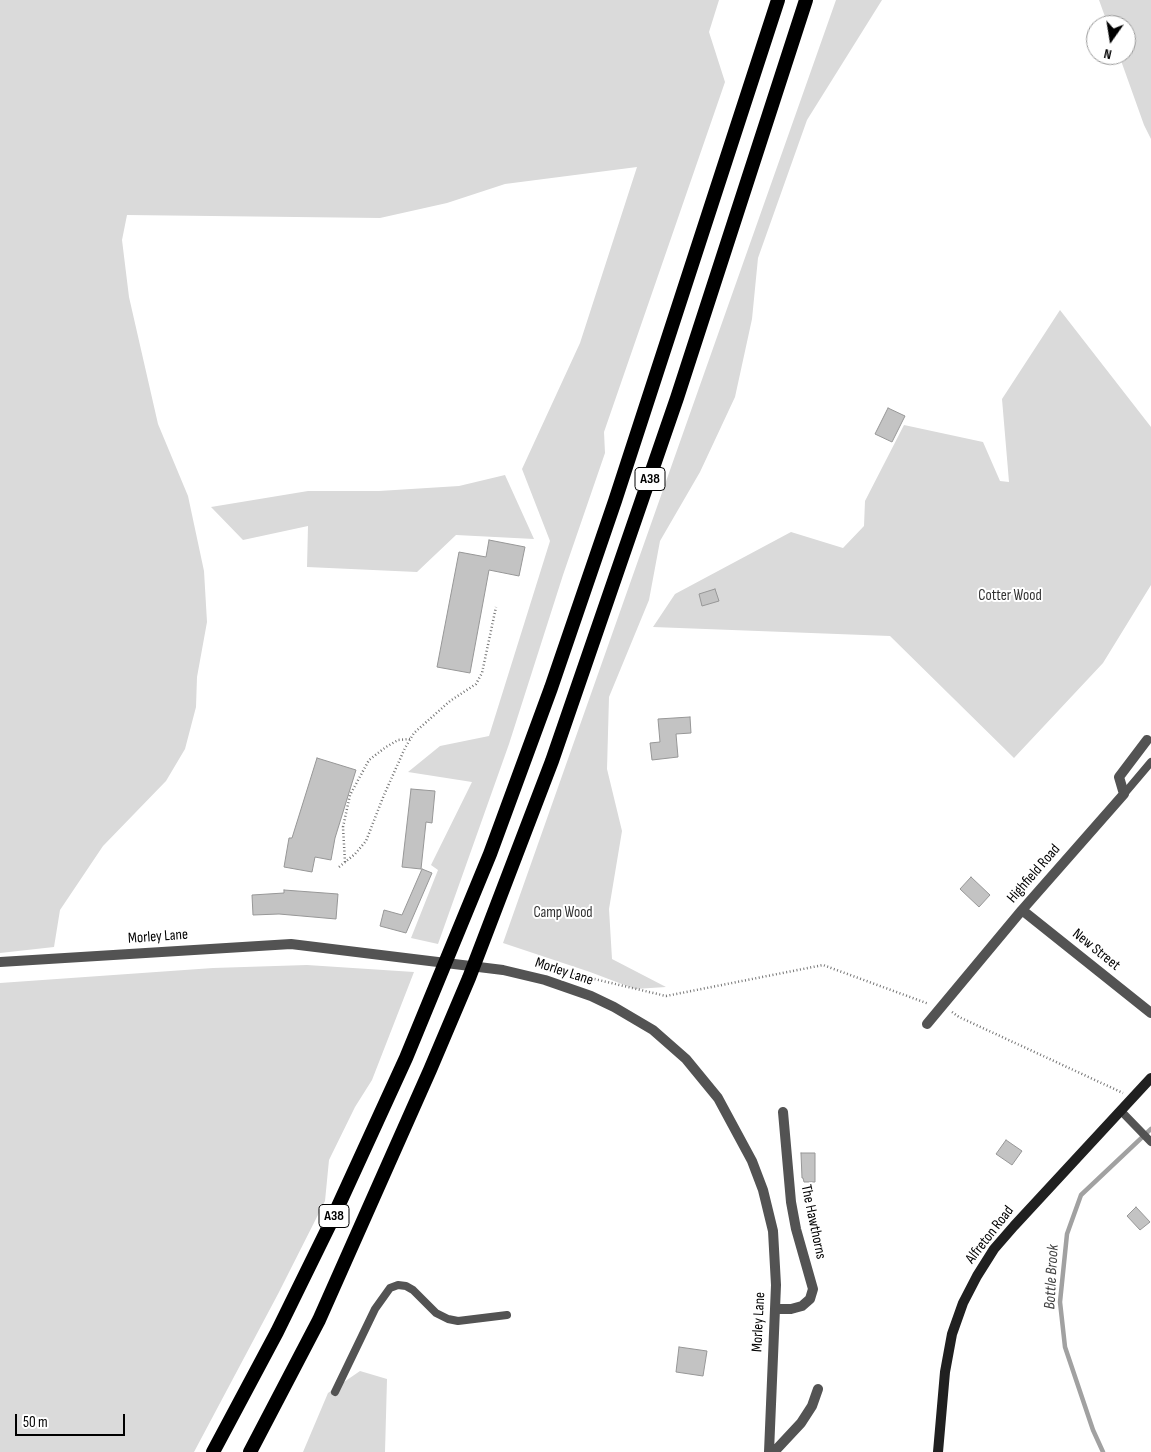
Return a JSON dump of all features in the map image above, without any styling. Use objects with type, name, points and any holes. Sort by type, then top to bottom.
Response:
[{"type":"highway","name":"A38","points":[[213,1452],[278,1332],[330,1224],[406,1058],[490,854],[571,630],[654,384],[778,0]]},
{"type":"highway","name":"A38","points":[[250,1452],[319,1320],[469,978],[552,761],[598,632],[671,416],[806,0]]},
{"type":"main road","name":"Alfreton Road","points":[[938,1452],[945,1372],[952,1334],[963,1303],[977,1276],[994,1250],[1014,1226],[1151,1078]]},
{"type":"street","points":[[1124,794],[1119,777],[1147,740]]},
{"type":"street","name":"Highfield Road","points":[[927,1024],[1022,910],[1124,794]]},
{"type":"street","name":"New Street","points":[[1022,910],[1151,1013]]},
{"type":"street","name":"Morley Lane","points":[[0,962],[290,944],[503,970],[556,983],[591,996],[653,1030],[692,1065],[718,1098],[752,1161],[764,1190],[773,1231],[775,1252],[775,1309],[769,1452]]},
{"type":"street","name":"The Hawthorns","points":[[775,1309],[791,1309],[802,1306],[810,1299],[813,1290],[791,1202],[783,1112]]},
{"type":"street","points":[[774,1452],[801,1423],[812,1406],[818,1389]]},
{"type":"lane","points":[[1124,794],[1151,762]]},
{"type":"lane","points":[[1121,1111],[1151,1141]]},
{"type":"lane","points":[[335,1392],[375,1309],[390,1288],[398,1285],[406,1286],[413,1290],[436,1313],[448,1319],[458,1321],[507,1315]]},
{"type":"path","points":[[339,867],[355,854],[366,841],[384,795],[410,739],[426,720],[476,684],[482,673],[496,607]]},
{"type":"path","points":[[345,862],[343,827],[350,794],[369,760],[398,740],[410,739]]},
{"type":"path","points":[[551,966],[569,974],[666,996],[824,966],[929,1004],[943,1005],[958,1017],[1133,1097]]},
{"type":"green space","points":[[0,0],[719,0],[709,32],[725,82],[604,432],[605,453],[563,575],[509,744],[438,944],[411,938],[438,870],[431,865],[472,782],[408,772],[440,746],[489,736],[550,541],[522,469],[580,343],[637,167],[505,184],[447,203],[380,218],[127,215],[122,240],[129,297],[158,424],[188,496],[204,571],[207,622],[197,677],[196,707],[185,749],[166,781],[103,846],[60,910],[54,947],[0,953]]},
{"type":"green space","name":"Camp Wood","points":[[836,0],[882,0],[807,120],[758,258],[752,319],[735,397],[700,472],[660,541],[649,600],[609,697],[607,769],[622,831],[609,909],[612,959],[666,987],[635,989],[503,943]]},
{"type":"green space","points":[[1099,0],[1151,0],[1151,139],[1144,125],[1123,65],[1136,65],[1136,15],[1104,15]]},
{"type":"green space","name":"Cotter Wood","points":[[1060,310],[1151,427],[1151,585],[1103,663],[1014,758],[890,636],[653,627],[675,594],[791,532],[843,548],[864,526],[865,501],[904,425],[983,442],[1000,481],[1009,482],[1002,399]]},
{"type":"green space","points":[[505,475],[534,539],[456,535],[417,572],[307,567],[308,526],[243,540],[211,507],[308,491],[379,491],[459,486]]},
{"type":"green space","points":[[307,965],[414,972],[372,1080],[355,1107],[329,1160],[325,1201],[194,1452],[0,1452],[0,983],[213,968]]},
{"type":"green space","points":[[360,1371],[387,1379],[385,1452],[303,1452],[328,1393]]},
{"type":"building","points":[[888,408],[905,416],[892,442],[875,434]]},
{"type":"building","points":[[489,540],[525,547],[519,576],[489,570],[470,673],[437,667],[459,552],[486,557]]},
{"type":"building","points":[[715,589],[719,601],[702,606],[699,594]]},
{"type":"building","points":[[690,717],[691,733],[676,734],[678,757],[652,760],[650,743],[660,742],[658,719]]},
{"type":"building","points":[[317,758],[356,770],[335,838],[331,860],[315,857],[312,872],[284,867],[289,838],[292,838]]},
{"type":"building","points":[[411,789],[435,791],[432,823],[426,822],[421,869],[402,867]]},
{"type":"building","points":[[422,869],[432,873],[406,933],[380,926],[384,910],[402,915]]},
{"type":"building","points":[[971,877],[990,895],[979,907],[960,889]]},
{"type":"building","points":[[284,890],[338,894],[336,919],[279,914],[253,915],[252,895],[284,893]]},
{"type":"building","points":[[1006,1140],[1022,1151],[1012,1165],[996,1154]]},
{"type":"building","points":[[801,1153],[815,1153],[815,1182],[804,1182],[802,1178]]},
{"type":"building","points":[[1136,1207],[1150,1222],[1140,1230],[1127,1216]]},
{"type":"building","points":[[679,1347],[707,1351],[703,1376],[676,1372]]},
{"type":"waterway","name":"Bottle Brook","points":[[1103,1452],[1093,1430],[1065,1347],[1060,1302],[1067,1234],[1081,1195],[1151,1129]]}]
